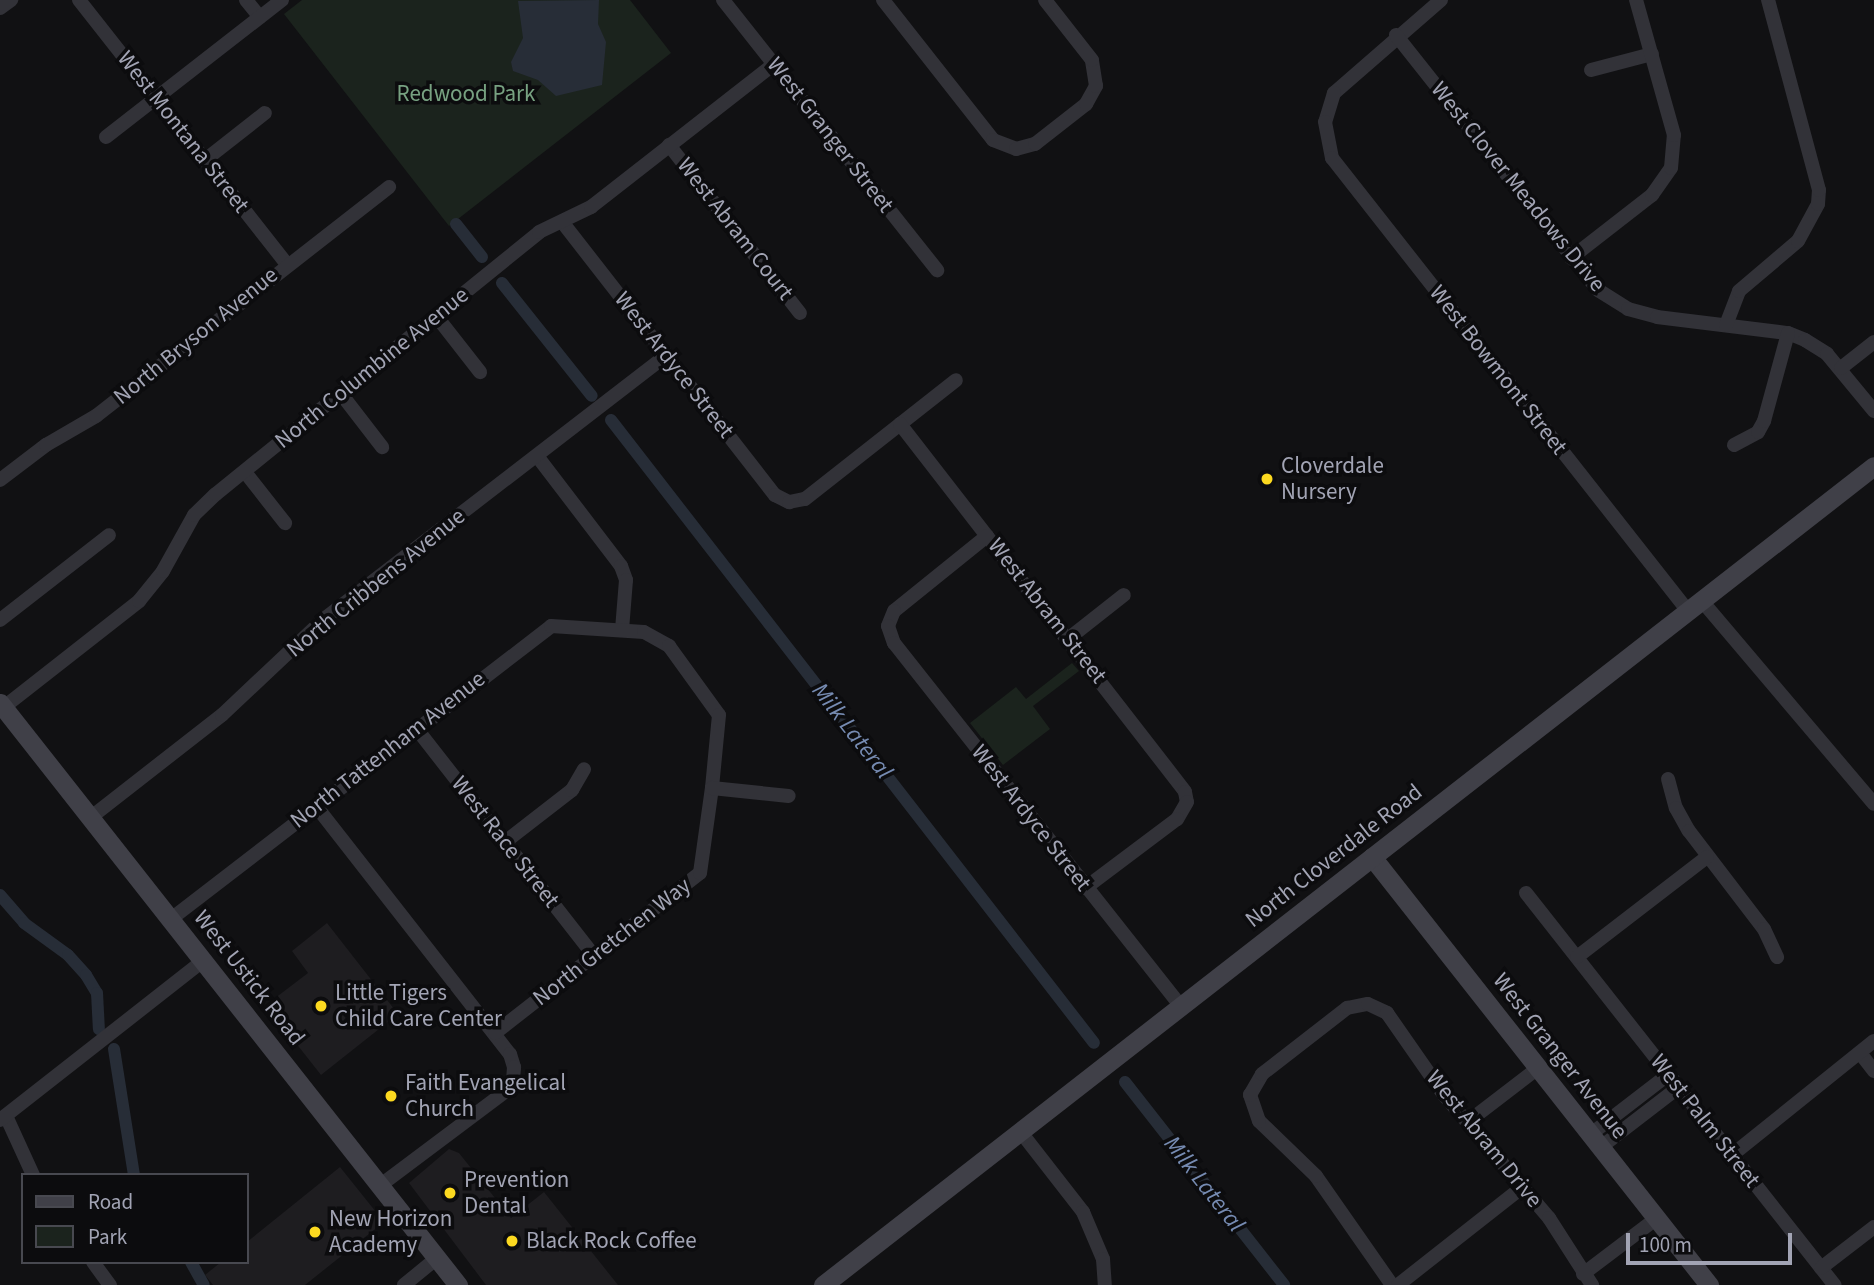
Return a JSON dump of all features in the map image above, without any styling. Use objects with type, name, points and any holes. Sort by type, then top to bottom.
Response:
[{"type":"main road","name":"North Cloverdale Road","points":[[823,1285],[1874,466]]},
{"type":"main road","name":"West Ustick Road","points":[[2,705],[458,1285]]},
{"type":"main road","name":"West Granger Avenue","points":[[1372,857],[1709,1285]]},
{"type":"street","points":[[0,8],[11,0]]},
{"type":"street","name":"West Montana Street","points":[[79,0],[287,264]]},
{"type":"street","points":[[246,0],[260,18]]},
{"type":"street","points":[[106,137],[282,0]]},
{"type":"street","name":"West Granger Street","points":[[723,0],[937,270]]},
{"type":"street","points":[[883,0],[993,140],[1016,149],[1035,144],[1086,104],[1096,86],[1092,60],[1045,0]]},
{"type":"street","points":[[1396,35],[1441,0]]},
{"type":"street","points":[[1571,258],[1653,195],[1671,168],[1674,135],[1636,0]]},
{"type":"street","points":[[1726,325],[1739,291],[1798,241],[1818,204],[1819,190],[1768,0]]},
{"type":"street","name":"West Bowmont Street","points":[[1396,35],[1335,93],[1325,122],[1332,158],[1695,606],[1874,804]]},
{"type":"street","name":"West Clover Meadows Drive","points":[[1396,35],[1598,290],[1628,309],[1788,333],[1816,346],[1840,368],[1874,411]]},
{"type":"street","points":[[1591,70],[1652,54]]},
{"type":"street","name":"North Columbine Avenue","points":[[2,705],[139,601],[163,571],[194,515],[245,472],[540,232],[591,207],[774,64]]},
{"type":"street","points":[[205,160],[265,113]]},
{"type":"street","name":"West Abram Court","points":[[669,145],[800,313]]},
{"type":"street","name":"North Bryson Avenue","points":[[0,480],[46,445],[96,416],[287,264],[389,187]]},
{"type":"street","name":"West Ardyce Street","points":[[563,223],[775,495],[789,502],[805,499],[900,424]]},
{"type":"street","points":[[437,317],[480,372]]},
{"type":"street","points":[[1734,445],[1758,432],[1788,333]]},
{"type":"street","points":[[1840,368],[1874,342]]},
{"type":"street","name":"North Cribbens Avenue","points":[[90,818],[222,715],[324,619],[667,355]]},
{"type":"street","points":[[900,424],[956,380]]},
{"type":"street","points":[[342,395],[382,447]]},
{"type":"street","name":"West Abram Street","points":[[900,424],[1181,783],[1187,802],[1177,819],[1085,888]]},
{"type":"street","points":[[537,456],[621,566],[626,580],[622,630]]},
{"type":"street","points":[[245,472],[285,523]]},
{"type":"street","points":[[0,620],[109,535]]},
{"type":"street","name":"West Ardyce Street","points":[[987,536],[894,611],[888,626],[894,643],[1085,888],[1181,1006]]},
{"type":"street","points":[[1068,639],[1124,595]]},
{"type":"street","name":"North Tattenham Avenue","points":[[171,919],[551,626],[644,632],[669,646],[712,701],[719,728],[712,788]]},
{"type":"street","name":"West Race Street","points":[[416,728],[594,956]]},
{"type":"street","points":[[505,842],[572,790],[584,769]]},
{"type":"street","points":[[1668,779],[1676,808],[1707,857],[1764,929],[1777,957]]},
{"type":"street","points":[[712,788],[789,796]]},
{"type":"street","name":"North Gretchen Way","points":[[495,1033],[700,873],[712,788]]},
{"type":"street","points":[[316,806],[495,1033],[510,1054],[514,1068],[513,1081],[506,1091],[381,1185]]},
{"type":"street","points":[[1577,957],[1707,857]]},
{"type":"street","name":"West Palm Street","points":[[1526,893],[1834,1285]]},
{"type":"street","points":[[32,1173],[3,1118],[203,961]]},
{"type":"street","name":"West Abram Drive","points":[[1392,1285],[1316,1176],[1259,1121],[1250,1095],[1262,1074],[1347,1009],[1368,1003],[1387,1013],[1444,1095],[1524,1186],[1587,1279]]},
{"type":"street","points":[[1732,1155],[1874,1041]]},
{"type":"street","points":[[1860,1053],[1874,1071]]},
{"type":"street","points":[[1469,1121],[1538,1068]]},
{"type":"street","points":[[1596,1141],[1669,1074]]},
{"type":"street","points":[[1596,1141],[1679,1087]]},
{"type":"street","points":[[1020,1131],[1083,1212],[1103,1259],[1105,1285]]},
{"type":"street","points":[[1398,1285],[1524,1186]]},
{"type":"street","points":[[1587,1279],[1657,1218]]},
{"type":"street","points":[[1821,1268],[1874,1227]]},
{"type":"street","points":[[404,1285],[437,1258]]},
{"type":"street","points":[[94,1264],[110,1285]]},
{"type":"shaded area","points":[[599,0],[598,24],[606,42],[602,85],[556,96],[538,80],[513,71],[511,62],[523,38],[518,1]]},
{"type":"shaded area","points":[[327,923],[398,1014],[321,1075],[266,1005],[308,973],[292,951]]},
{"type":"shaded area","points":[[449,1149],[459,1153],[511,1218],[544,1192],[618,1285],[486,1285],[409,1183]]},
{"type":"shaded area","name":"New Horizon Academy","points":[[340,1167],[384,1222],[305,1285],[213,1285],[205,1275],[219,1264],[248,1264],[248,1241]]},
{"type":"green space","name":"Redwood Park","points":[[302,0],[630,0],[671,53],[449,226],[284,14]]},
{"type":"green space","points":[[1072,663],[1079,671],[1033,706],[1050,729],[1003,765],[970,723],[1016,687],[1026,699]]},
{"type":"waterway","name":"Milk Lateral","points":[[456,224],[482,257]]},
{"type":"waterway","name":"Milk Lateral","points":[[502,283],[592,396]]},
{"type":"waterway","name":"Milk Lateral","points":[[611,420],[1094,1043]]},
{"type":"waterway","points":[[0,895],[24,923],[68,955],[86,975],[97,993],[99,1029]]},
{"type":"waterway","points":[[114,1049],[134,1173]]},
{"type":"waterway","name":"Milk Lateral","points":[[1125,1082],[1284,1285]]},
{"type":"waterway","points":[[192,1264],[204,1285]]},
{"type":"place","name":"Cloverdale Nursery","points":[[1267,479]]},
{"type":"place","name":"Little Tigers Child Care Center","points":[[321,1006]]},
{"type":"place","name":"Faith Evangelical Church","points":[[391,1096]]},
{"type":"place","name":"Prevention Dental","points":[[450,1193]]},
{"type":"place","name":"New Horizon Academy","points":[[315,1232]]},
{"type":"place","name":"Black Rock Coffee","points":[[512,1241]]}]
